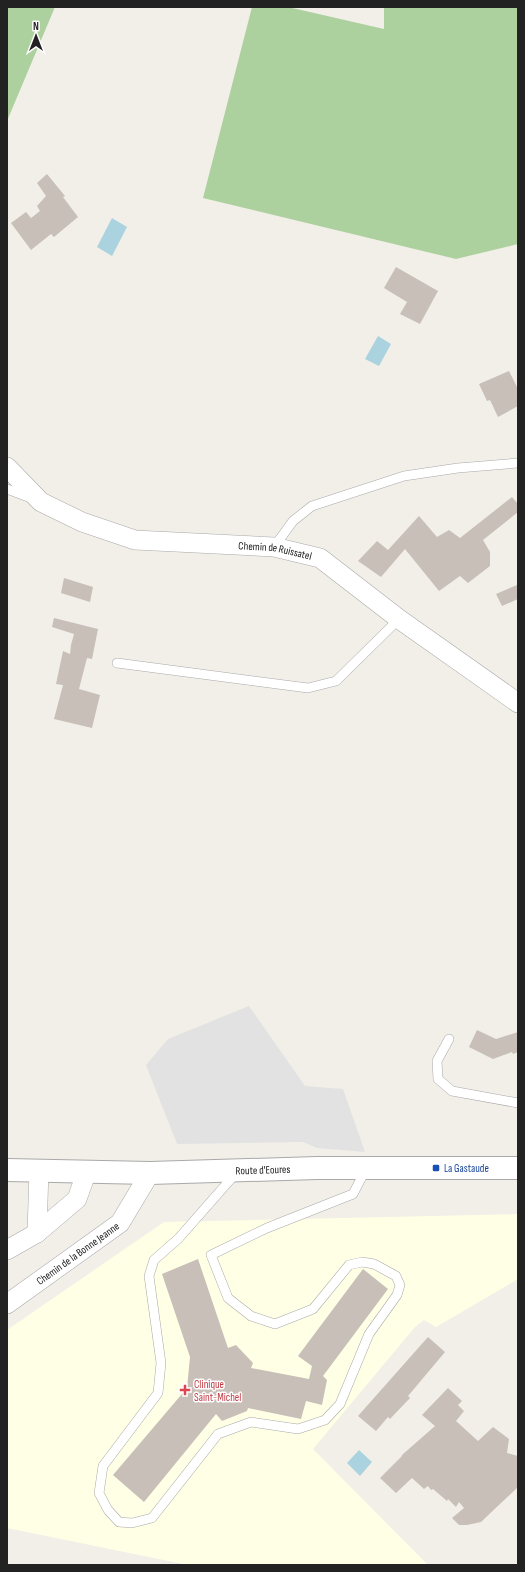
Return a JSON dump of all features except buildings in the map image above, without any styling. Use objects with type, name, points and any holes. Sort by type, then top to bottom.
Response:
[{"type":"street","name":"Chemin de Ruissatel","points":[[7,467],[41,502],[82,522],[135,540],[274,547],[320,558],[399,619],[518,703]]},
{"type":"street","name":"Route d'Eoures","points":[[7,1170],[150,1173],[317,1168],[518,1168]]},
{"type":"street","points":[[37,1233],[39,1170]]},
{"type":"street","points":[[7,1250],[37,1233],[77,1199],[87,1171]]},
{"type":"street","name":"Chemin de la Bonne Jeanne","points":[[7,1304],[120,1223],[150,1173]]},
{"type":"lane","points":[[274,547],[293,521],[312,506],[404,476],[458,468],[518,463]]},
{"type":"lane","points":[[7,489],[41,502]]},
{"type":"lane","points":[[117,663],[308,688],[336,681],[399,619]]},
{"type":"lane","points":[[449,1039],[437,1061],[438,1079],[452,1091],[518,1102]]},
{"type":"lane","points":[[239,1170],[178,1239],[154,1260],[149,1276],[161,1363],[158,1393],[103,1466],[100,1493],[108,1510],[119,1522],[132,1523],[152,1518],[218,1434],[251,1422],[298,1429],[325,1420],[340,1404],[369,1334],[398,1295],[400,1285],[396,1276],[374,1264],[362,1262],[349,1265],[314,1309],[275,1324],[251,1316],[228,1298],[211,1255],[267,1228],[353,1194],[367,1168]]},
{"type":"shaded area","points":[[249,1006],[305,1086],[343,1089],[365,1152],[317,1148],[303,1142],[177,1144],[146,1065],[168,1039]]},
{"type":"shaded area","name":"Clinique Saint-Michel","points":[[518,1214],[518,1279],[436,1327],[424,1320],[415,1327],[313,1449],[428,1565],[188,1565],[7,1528],[7,1330],[164,1222]]},
{"type":"green space","points":[[7,7],[55,7],[7,121]]},
{"type":"green space","points":[[252,7],[288,7],[384,29],[384,7],[518,7],[518,244],[456,259],[203,198]]},
{"type":"water","points":[[112,218],[127,227],[112,256],[97,247]]},
{"type":"water","points":[[378,336],[391,344],[379,366],[365,359]]},
{"type":"water","points":[[359,1450],[372,1462],[360,1476],[347,1463]]},
{"type":"place","name":"La Gastaude","points":[[436,1168]]},
{"type":"place","name":"Clinique Saint-Michel","points":[[185,1390]]}]
